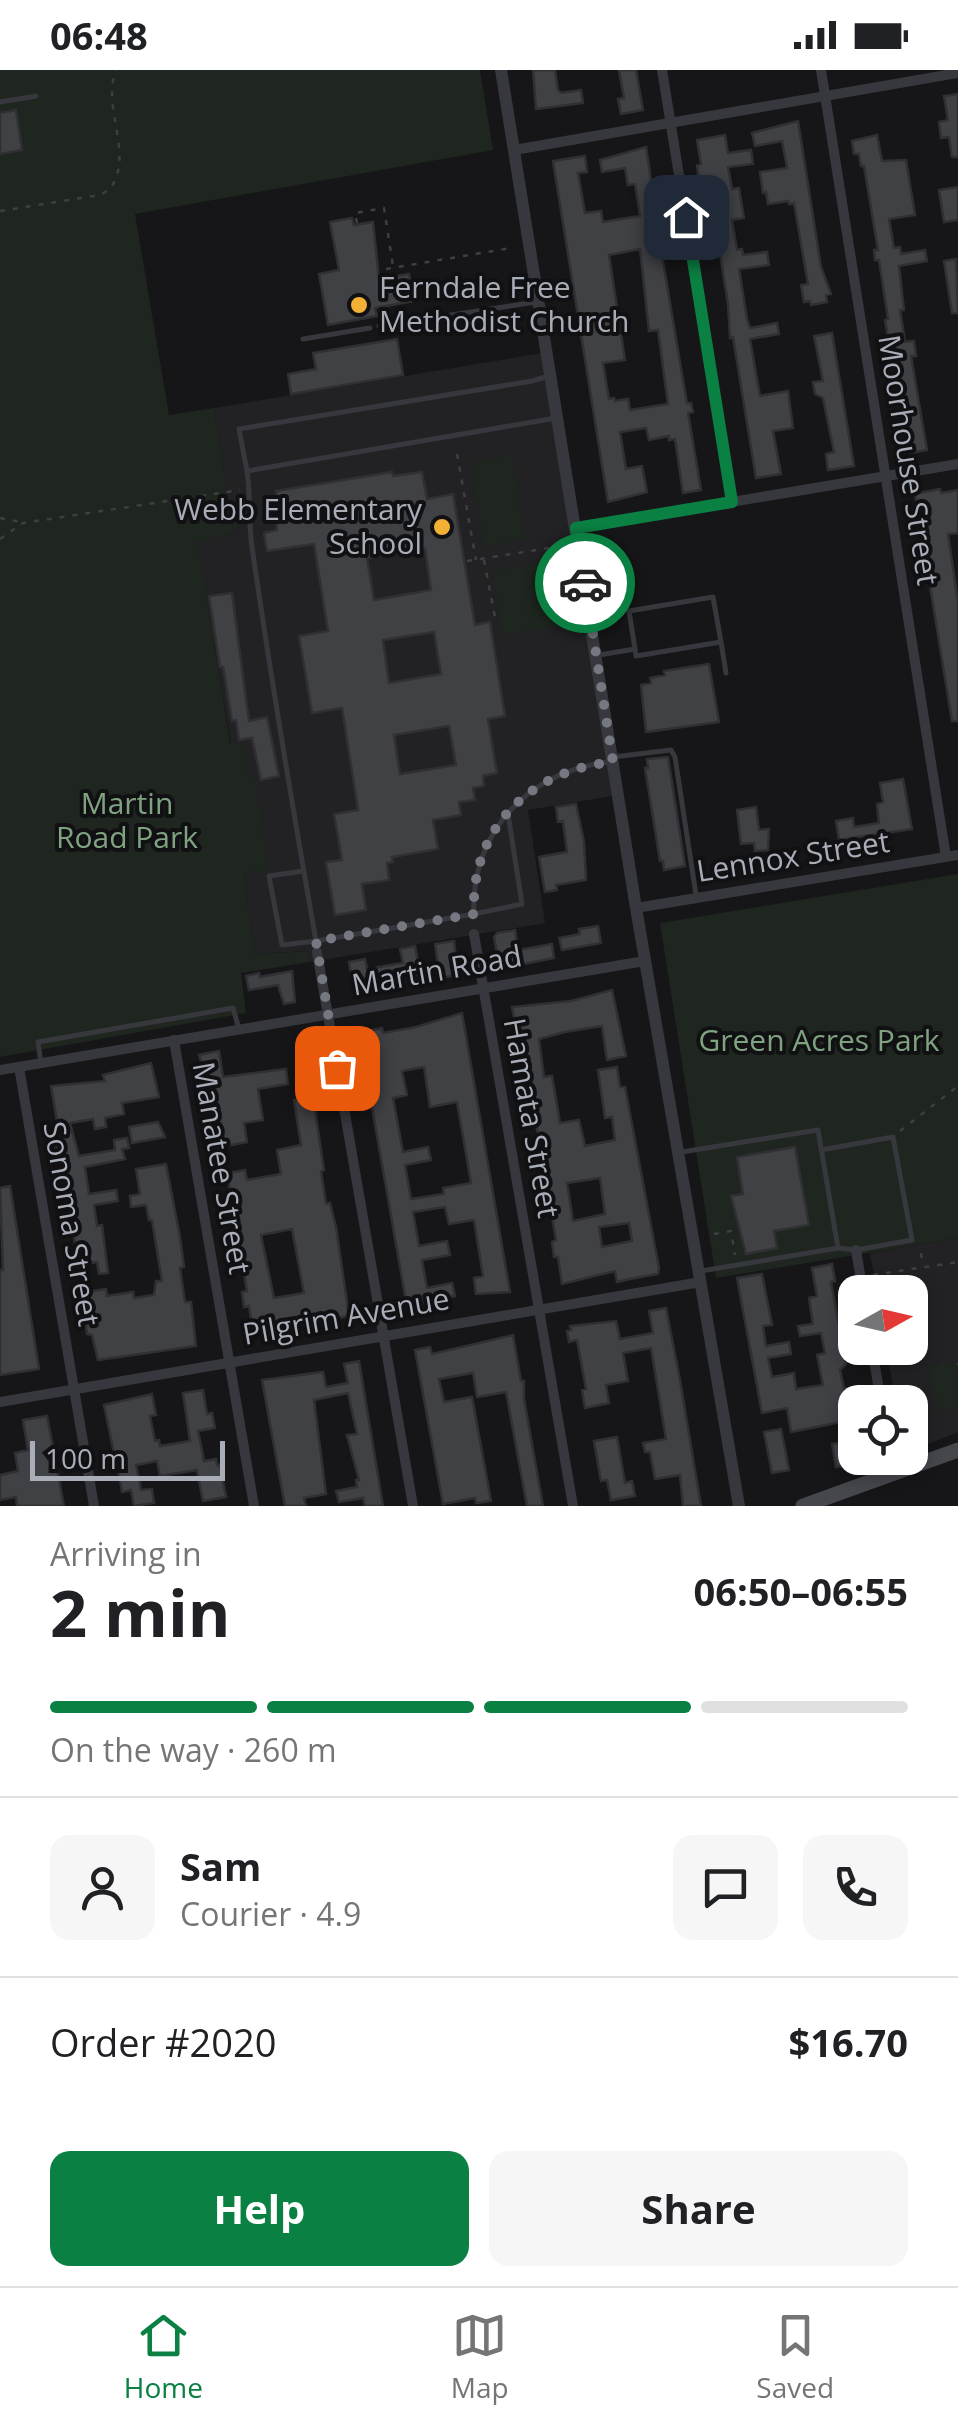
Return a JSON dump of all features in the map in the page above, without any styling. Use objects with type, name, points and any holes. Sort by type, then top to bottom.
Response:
[{"type":"main road","points":[[928,1457],[958,1450]]},
{"type":"main road","points":[[804,1506],[872,1475]]},
{"type":"street","points":[[500,70],[636,908],[739,1506]]},
{"type":"street","points":[[662,70],[732,502]]},
{"type":"street","name":"Moorhouse Street","points":[[821,70],[952,856]]},
{"type":"street","points":[[514,150],[958,73]]},
{"type":"street","points":[[576,528],[958,464]]},
{"type":"street","name":"Lennox Street","points":[[636,908],[952,856]]},
{"type":"street","name":"Hamata Street","points":[[474,934],[573,1506]]},
{"type":"street","points":[[316,947],[413,1506]]},
{"type":"street","name":"Martin Road","points":[[0,1070],[645,961]]},
{"type":"street","name":"Manatee Street","points":[[174,1040],[254,1506]]},
{"type":"street","name":"Sonoma Street","points":[[19,1066],[94,1506]]},
{"type":"street","points":[[856,1250],[860,1275]]},
{"type":"street","name":"Pilgrim Avenue","points":[[0,1402],[539,1310],[700,1277]]},
{"type":"lane","points":[[0,102],[36,96]]},
{"type":"lane","points":[[379,326],[536,302]]},
{"type":"lane","points":[[302,340],[370,328]]},
{"type":"lane","points":[[316,947],[252,552],[247,510],[250,488],[240,429],[549,376]]},
{"type":"lane","points":[[247,471],[556,418]]},
{"type":"lane","points":[[721,642],[636,656],[629,611],[714,597],[726,673]]},
{"type":"lane","points":[[596,656],[635,649]]},
{"type":"lane","points":[[474,914],[472,888],[497,827],[546,779],[593,764],[672,750],[697,898]]},
{"type":"lane","points":[[304,871],[269,876],[282,946],[316,947],[522,904],[508,814]]},
{"type":"lane","points":[[41,1063],[38,1042],[233,1008],[239,1029]]},
{"type":"lane","points":[[679,1153],[818,1130],[838,1248]]},
{"type":"lane","points":[[700,1277],[838,1248],[856,1250],[912,1240],[893,1137],[821,1150]]},
{"type":"path","points":[[0,211],[100,195],[110,189],[120,162],[112,91],[116,70]]},
{"type":"path","points":[[357,223],[355,213],[384,208],[393,268]]},
{"type":"path","points":[[386,269],[511,248]]},
{"type":"path","points":[[457,454],[476,560]]},
{"type":"path","points":[[0,518],[23,522],[250,488]]},
{"type":"path","points":[[0,540],[23,522]]},
{"type":"path","points":[[467,561],[568,545]]},
{"type":"path","points":[[484,558],[495,617]]},
{"type":"path","points":[[893,1137],[958,1086]]},
{"type":"path","points":[[714,1234],[730,1231],[736,1257]]},
{"type":"path","points":[[920,1254],[923,1267]]},
{"type":"path","points":[[873,1275],[958,1262]]},
{"type":"shaded area","points":[[543,353],[613,796],[528,810],[545,923],[310,962],[307,951],[255,954],[243,873],[269,869],[250,780],[231,744],[197,540],[234,534],[214,408]]},
{"type":"shaded area","points":[[958,1238],[958,1432],[928,1444],[928,1385],[893,1385],[889,1365],[928,1365],[928,1275],[874,1275],[870,1253]]},
{"type":"green space","name":"Martin Road Park","points":[[0,70],[480,70],[493,150],[135,214],[169,415],[214,408],[234,534],[198,541],[230,743],[242,742],[250,779],[255,779],[269,870],[243,873],[255,954],[307,951],[310,962],[241,973],[246,1013],[0,1057]]},
{"type":"green space","points":[[512,455],[525,540],[484,547],[471,462]]},
{"type":"green space","points":[[550,562],[559,626],[502,635],[492,571]]},
{"type":"green space","name":"Green Acres Park","points":[[958,874],[958,1238],[716,1278],[660,923]]},
{"type":"green space","points":[[956,1361],[958,1408],[937,1412],[928,1367]]},
{"type":"building","points":[[533,70],[555,70],[558,90],[581,90],[583,103],[536,109]]},
{"type":"building","points":[[619,70],[636,70],[643,110],[621,114],[618,99],[624,98]]},
{"type":"building","points":[[958,94],[958,157],[952,157],[949,137],[941,138],[939,122],[948,120],[944,96]]},
{"type":"building","points":[[16,110],[22,150],[0,154],[0,113]]},
{"type":"building","points":[[798,121],[821,267],[831,294],[826,295],[827,302],[811,305],[810,301],[804,302],[801,285],[808,284],[794,203],[768,204],[766,192],[763,193],[760,172],[787,168],[782,141],[755,146],[752,133]]},
{"type":"building","points":[[725,135],[728,153],[751,150],[753,164],[728,167],[732,189],[739,188],[744,218],[732,220],[737,250],[742,249],[743,255],[767,252],[769,265],[739,269],[747,319],[750,328],[777,323],[779,334],[750,339],[760,396],[788,391],[793,428],[773,431],[781,474],[756,478],[733,337],[730,338],[708,179],[699,180],[697,165],[701,164],[697,140]]},
{"type":"building","points":[[877,135],[882,161],[906,160],[915,215],[889,219],[894,248],[900,247],[901,254],[925,250],[927,261],[899,266],[904,310],[900,310],[905,342],[914,341],[916,356],[911,356],[927,450],[910,453],[885,320],[888,319],[879,260],[875,260],[874,250],[878,250],[864,166],[859,154],[854,154],[852,141]]},
{"type":"building","points":[[646,147],[661,246],[665,245],[666,255],[662,256],[687,403],[691,403],[693,412],[688,413],[701,490],[683,493],[675,439],[669,440],[669,436],[649,440],[646,428],[620,432],[626,469],[642,466],[647,492],[608,502],[553,161],[585,156],[587,172],[578,173],[585,213],[601,211],[603,222],[640,216],[635,184],[628,185],[625,168],[602,172],[600,160]],"holes":[[[640,249],[649,331],[658,330],[668,404],[630,410],[628,399],[609,399],[603,363],[625,360],[609,255]]]},
{"type":"building","points":[[958,187],[958,220],[944,222],[939,190]]},
{"type":"building","name":"Ferndale Free Methodist Church","points":[[352,218],[354,225],[373,222],[379,279],[409,274],[414,301],[375,308],[377,316],[328,325],[319,274],[339,270],[330,222]]},
{"type":"building","points":[[956,259],[958,313],[952,313],[944,261]]},
{"type":"building","points":[[832,333],[854,466],[828,470],[826,454],[834,452],[823,398],[815,394],[813,382],[823,381],[814,336]]},
{"type":"building","points":[[397,339],[403,375],[291,394],[288,374],[316,369],[313,353]]},
{"type":"building","points":[[392,472],[393,476],[422,472],[427,499],[453,494],[475,625],[490,622],[505,716],[488,719],[497,773],[483,776],[484,786],[473,788],[475,800],[459,802],[461,815],[433,820],[438,849],[392,857],[393,862],[387,863],[389,880],[362,884],[366,910],[335,915],[326,862],[342,860],[334,814],[358,810],[342,708],[312,713],[299,636],[328,631],[314,544],[267,551],[264,533],[277,530],[276,519],[280,519],[276,491]],"holes":[[[425,549],[431,590],[374,600],[367,558]],[[434,632],[441,674],[389,683],[383,640]],[[449,726],[456,765],[400,774],[394,735]]]},
{"type":"building","points":[[940,489],[941,493],[958,490],[958,533],[948,534],[958,602],[958,721],[952,721],[915,494]]},
{"type":"building","points":[[232,593],[249,721],[267,717],[279,776],[261,780],[252,738],[239,740],[236,720],[232,721],[220,667],[209,596]]},
{"type":"building","points":[[709,664],[719,722],[646,732],[641,685],[665,675],[664,671]]},
{"type":"building","points":[[668,757],[685,866],[664,870],[645,768],[647,759]]},
{"type":"building","points":[[903,779],[912,829],[839,840],[836,821],[853,818],[854,827],[879,823],[877,804],[883,802],[880,783]]},
{"type":"building","points":[[576,804],[586,880],[556,885],[557,890],[545,892],[539,857],[567,852],[563,821],[558,822],[556,807]]},
{"type":"building","points":[[756,807],[759,830],[769,829],[768,850],[755,851],[754,843],[741,844],[737,810]]},
{"type":"building","points":[[598,926],[601,943],[562,950],[559,938]]},
{"type":"building","points":[[515,930],[518,950],[552,944],[554,958],[503,968],[499,965],[494,937]]},
{"type":"building","points":[[454,941],[458,975],[440,978],[435,944]]},
{"type":"building","points":[[415,946],[421,977],[410,978],[409,973],[352,982],[349,962],[365,959],[367,969],[403,963],[400,949]]},
{"type":"building","points":[[292,971],[295,1002],[284,1004],[278,985],[249,990],[246,976]]},
{"type":"building","points":[[612,990],[626,1056],[607,1060],[602,1026],[565,1032],[539,1039],[544,1077],[552,1076],[560,1123],[579,1120],[585,1146],[615,1140],[612,1117],[605,1118],[598,1070],[617,1067],[620,1087],[625,1087],[658,1274],[617,1282],[615,1271],[562,1284],[558,1257],[554,1257],[552,1242],[556,1240],[542,1157],[537,1158],[535,1145],[540,1144],[512,1007],[571,1001]],"holes":[[[600,1178],[605,1214],[573,1221],[567,1183]],[[629,1223],[632,1241],[602,1247],[599,1227]]]},
{"type":"building","points":[[462,1013],[510,1292],[476,1294],[474,1278],[483,1276],[474,1220],[449,1224],[445,1207],[413,1212],[419,1246],[447,1241],[450,1255],[422,1260],[427,1288],[452,1283],[455,1296],[407,1307],[359,1033],[416,1027]],"holes":[[[424,1067],[430,1107],[457,1102],[471,1183],[443,1188],[444,1194],[411,1199],[405,1165],[431,1160],[428,1147],[403,1152],[393,1098],[407,1095],[402,1071]]]},
{"type":"building","points":[[219,1051],[223,1077],[286,1069],[288,1084],[258,1089],[263,1120],[244,1123],[247,1142],[221,1147],[212,1095],[199,1055]]},
{"type":"building","points":[[151,1063],[159,1097],[122,1103],[124,1114],[105,1118],[106,1127],[95,1129],[93,1119],[70,1123],[79,1156],[115,1150],[114,1140],[127,1138],[129,1148],[122,1149],[125,1159],[85,1167],[89,1194],[116,1190],[118,1201],[94,1205],[97,1226],[102,1225],[108,1273],[99,1274],[97,1262],[78,1265],[63,1154],[57,1155],[54,1140],[60,1139],[51,1086],[105,1081],[103,1075]]},
{"type":"building","points":[[313,1097],[326,1204],[330,1203],[336,1227],[349,1316],[253,1332],[249,1306],[244,1307],[242,1292],[247,1291],[227,1173],[245,1170],[247,1180],[281,1174],[277,1150],[301,1145],[294,1100]],"holes":[[[292,1229],[304,1293],[274,1298],[261,1235]]]},
{"type":"building","points":[[158,1122],[165,1137],[132,1143],[129,1127]]},
{"type":"building","points":[[795,1147],[809,1225],[774,1231],[777,1248],[746,1254],[731,1196],[743,1194],[737,1157]]},
{"type":"building","points":[[166,1164],[180,1237],[185,1302],[191,1302],[196,1346],[98,1360],[92,1335],[87,1334],[85,1319],[91,1317],[87,1292],[106,1289],[107,1296],[133,1292],[134,1298],[154,1295],[156,1281],[162,1281],[152,1220],[146,1205],[131,1207],[130,1196],[140,1194],[136,1169]]},
{"type":"building","points":[[10,1186],[39,1369],[0,1375],[3,1270],[0,1188]]},
{"type":"building","points":[[832,1264],[838,1365],[845,1365],[840,1370],[843,1385],[838,1385],[838,1423],[791,1432],[787,1408],[762,1413],[737,1278],[762,1274],[772,1325],[763,1326],[766,1346],[789,1342],[791,1354],[768,1358],[772,1377],[794,1373],[796,1389],[823,1385],[817,1355],[825,1353],[821,1333],[800,1336],[798,1326],[813,1324],[809,1298],[817,1296],[812,1268]]},
{"type":"building","points":[[666,1308],[701,1506],[683,1506],[680,1475],[655,1479],[650,1452],[645,1452],[643,1443],[666,1439],[651,1348],[623,1353],[628,1381],[606,1385],[609,1403],[585,1408],[582,1390],[586,1389],[577,1340],[569,1342],[567,1331],[570,1326],[616,1321],[620,1339],[653,1333],[649,1311]]},
{"type":"building","points":[[513,1335],[543,1506],[527,1506],[506,1392],[477,1397],[473,1373],[439,1379],[444,1402],[472,1397],[491,1501],[476,1503],[475,1498],[443,1504],[415,1350],[430,1347],[432,1354]]},
{"type":"building","points":[[359,1361],[383,1506],[365,1506],[363,1498],[339,1502],[336,1491],[357,1487],[359,1480],[347,1435],[357,1434],[348,1393],[314,1400],[326,1494],[304,1498],[306,1506],[285,1506],[262,1380],[323,1372],[326,1387],[348,1383],[344,1364]]},
{"type":"building","points":[[203,1390],[207,1414],[212,1413],[215,1428],[198,1431],[204,1461],[216,1459],[220,1465],[226,1497],[203,1501],[197,1470],[160,1476],[157,1461],[136,1465],[141,1490],[152,1489],[154,1503],[134,1506],[131,1490],[122,1492],[118,1468],[113,1469],[111,1458],[115,1458],[104,1405],[152,1394],[156,1415],[150,1416],[155,1441],[159,1440],[160,1446],[190,1441],[183,1393]]},
{"type":"building","points":[[47,1416],[64,1506],[17,1506],[16,1497],[0,1500],[0,1475],[18,1471],[15,1453],[28,1450],[23,1420]]},
{"type":"building","points":[[781,1429],[789,1470],[772,1473],[764,1432]]},
{"type":"building","points":[[617,1437],[625,1483],[632,1481],[635,1496],[611,1500],[607,1480],[601,1481],[594,1441]]},
{"type":"building","points":[[838,1443],[838,1467],[836,1467],[832,1444]]},
{"type":"way so far","points":[[337,1068],[316,941],[474,914],[472,888],[481,859],[497,827],[522,798],[546,779],[613,762],[585,583]]},
{"type":"place","name":"Ferndale Free Methodist Church","points":[[359,305]]},
{"type":"place","name":"Webb Elementary School","points":[[442,527]]},
{"type":"route","points":[[585,583],[576,528],[732,502],[686,217]]}]
